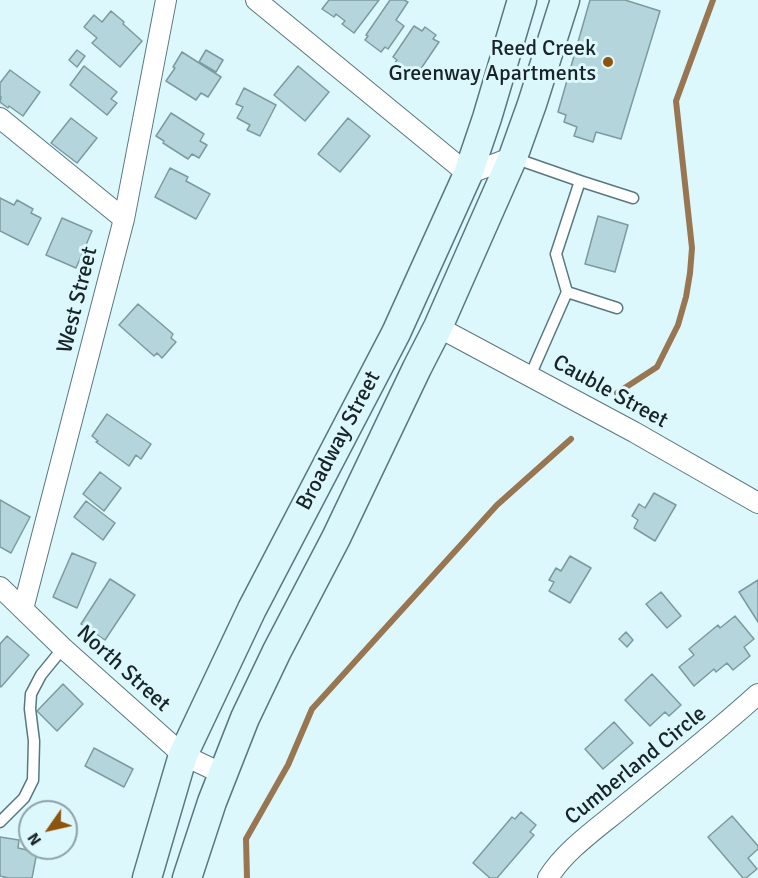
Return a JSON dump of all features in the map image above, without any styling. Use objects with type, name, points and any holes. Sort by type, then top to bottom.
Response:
[{"type":"main road","name":"Broadway Street","points":[[147,878],[183,755],[252,609],[396,333],[468,174],[522,0]]},
{"type":"main road","name":"Broadway Street","points":[[187,878],[212,802],[245,718],[336,538],[438,327],[513,157],[565,0]]},
{"type":"street","name":"West Street","points":[[23,609],[124,219],[165,0]]},
{"type":"street","points":[[256,0],[468,174],[513,157]]},
{"type":"street","points":[[0,118],[124,219]]},
{"type":"street","name":"Cauble Street","points":[[438,327],[634,432],[758,503]]},
{"type":"street","name":"North Street","points":[[0,587],[63,648],[183,755],[223,774]]},
{"type":"street","name":"Cumberland Circle","points":[[548,878],[553,869],[580,842],[758,694]]},
{"type":"lane","points":[[513,157],[633,198]]},
{"type":"lane","points":[[530,376],[567,292],[556,254],[580,181]]},
{"type":"lane","points":[[567,292],[617,308]]},
{"type":"lane","points":[[0,822],[24,798],[33,780],[34,741],[30,710],[31,694],[41,675],[63,648]]},
{"type":"building","points":[[329,0],[379,0],[354,33],[342,24],[345,21],[336,14],[334,17],[322,9]]},
{"type":"building","points":[[390,0],[408,2],[396,20],[404,26],[388,49],[385,47],[381,52],[365,40],[368,36],[366,35]]},
{"type":"building","name":"Reed Creek Greenway Apartments","points":[[590,0],[625,0],[660,11],[621,139],[596,132],[593,142],[574,136],[577,127],[564,122],[566,115],[558,112]]},
{"type":"building","points":[[111,11],[142,41],[120,67],[92,43],[97,38],[84,27],[94,15],[102,22]]},
{"type":"building","points":[[414,26],[422,31],[425,27],[436,35],[433,39],[439,42],[418,73],[415,71],[411,76],[394,64],[397,60],[393,57]]},
{"type":"building","points":[[77,50],[85,56],[77,67],[69,60]]},
{"type":"building","points":[[206,50],[223,60],[216,72],[199,62]]},
{"type":"building","points":[[182,52],[221,77],[208,97],[201,93],[196,100],[166,81]]},
{"type":"building","points":[[84,66],[117,92],[111,99],[117,103],[107,115],[70,85]]},
{"type":"building","points":[[298,66],[329,92],[305,121],[274,95]]},
{"type":"building","points":[[10,70],[40,92],[23,116],[0,102],[0,83]]},
{"type":"building","points":[[244,88],[276,105],[260,136],[247,130],[250,125],[237,118],[243,107],[236,104]]},
{"type":"building","points":[[171,113],[204,134],[200,141],[207,145],[199,158],[192,154],[188,159],[156,136]]},
{"type":"building","points":[[71,118],[97,138],[77,163],[51,143]]},
{"type":"building","points":[[348,118],[370,136],[340,172],[318,154]]},
{"type":"building","points":[[170,168],[188,177],[186,181],[210,194],[196,219],[155,197]]},
{"type":"building","points":[[0,198],[14,205],[17,200],[33,209],[31,213],[41,218],[28,245],[0,231]]},
{"type":"building","points":[[598,216],[628,225],[615,272],[585,264]]},
{"type":"building","points":[[62,218],[92,231],[76,268],[46,255]]},
{"type":"building","points":[[138,304],[173,334],[171,338],[176,342],[162,358],[157,353],[154,356],[119,325]]},
{"type":"building","points":[[107,414],[151,444],[141,459],[136,455],[129,466],[96,442],[98,441],[92,436]]},
{"type":"building","points":[[100,472],[121,488],[104,511],[83,494]]},
{"type":"building","points":[[654,493],[676,505],[655,541],[634,528],[638,520],[632,516],[639,504],[645,508]]},
{"type":"building","points":[[0,500],[30,517],[11,553],[0,547]]},
{"type":"building","points":[[86,501],[115,523],[103,540],[74,517]]},
{"type":"building","points":[[72,553],[96,563],[77,608],[53,597]]},
{"type":"building","points":[[570,556],[591,568],[570,603],[549,591],[554,582],[549,580],[556,568],[561,571]]},
{"type":"building","points":[[110,579],[135,595],[105,640],[81,624]]},
{"type":"building","points":[[758,580],[758,622],[739,592]]},
{"type":"building","points":[[661,592],[681,616],[667,628],[646,604]]},
{"type":"building","points":[[735,616],[754,639],[744,647],[750,656],[733,670],[727,663],[716,672],[714,669],[694,686],[679,667],[694,655],[689,649],[718,625],[720,628]]},
{"type":"building","points":[[626,632],[633,640],[627,647],[619,639]]},
{"type":"building","points":[[7,636],[29,655],[1,687],[0,644]]},
{"type":"building","points":[[652,674],[681,705],[669,716],[665,712],[650,726],[625,700]]},
{"type":"building","points":[[63,684],[83,704],[57,731],[37,711]]},
{"type":"building","points":[[614,722],[633,743],[603,769],[585,749]]},
{"type":"building","points":[[94,748],[133,769],[124,787],[85,766]]},
{"type":"building","points":[[521,812],[536,825],[530,832],[534,835],[497,878],[490,878],[473,863],[512,817],[515,819]]},
{"type":"building","points":[[732,816],[758,846],[758,849],[748,858],[757,869],[746,878],[743,878],[708,837]]},
{"type":"building","points":[[0,837],[18,840],[18,860],[35,860],[32,878],[0,876]]},
{"type":"waterway","points":[[617,393],[657,367],[678,325],[686,297],[692,248],[676,101],[713,0]]},
{"type":"waterway","points":[[247,878],[246,839],[288,765],[312,709],[497,505],[571,439]]},
{"type":"place","name":"Reed Creek Greenway Apartments","points":[[608,62]]}]
